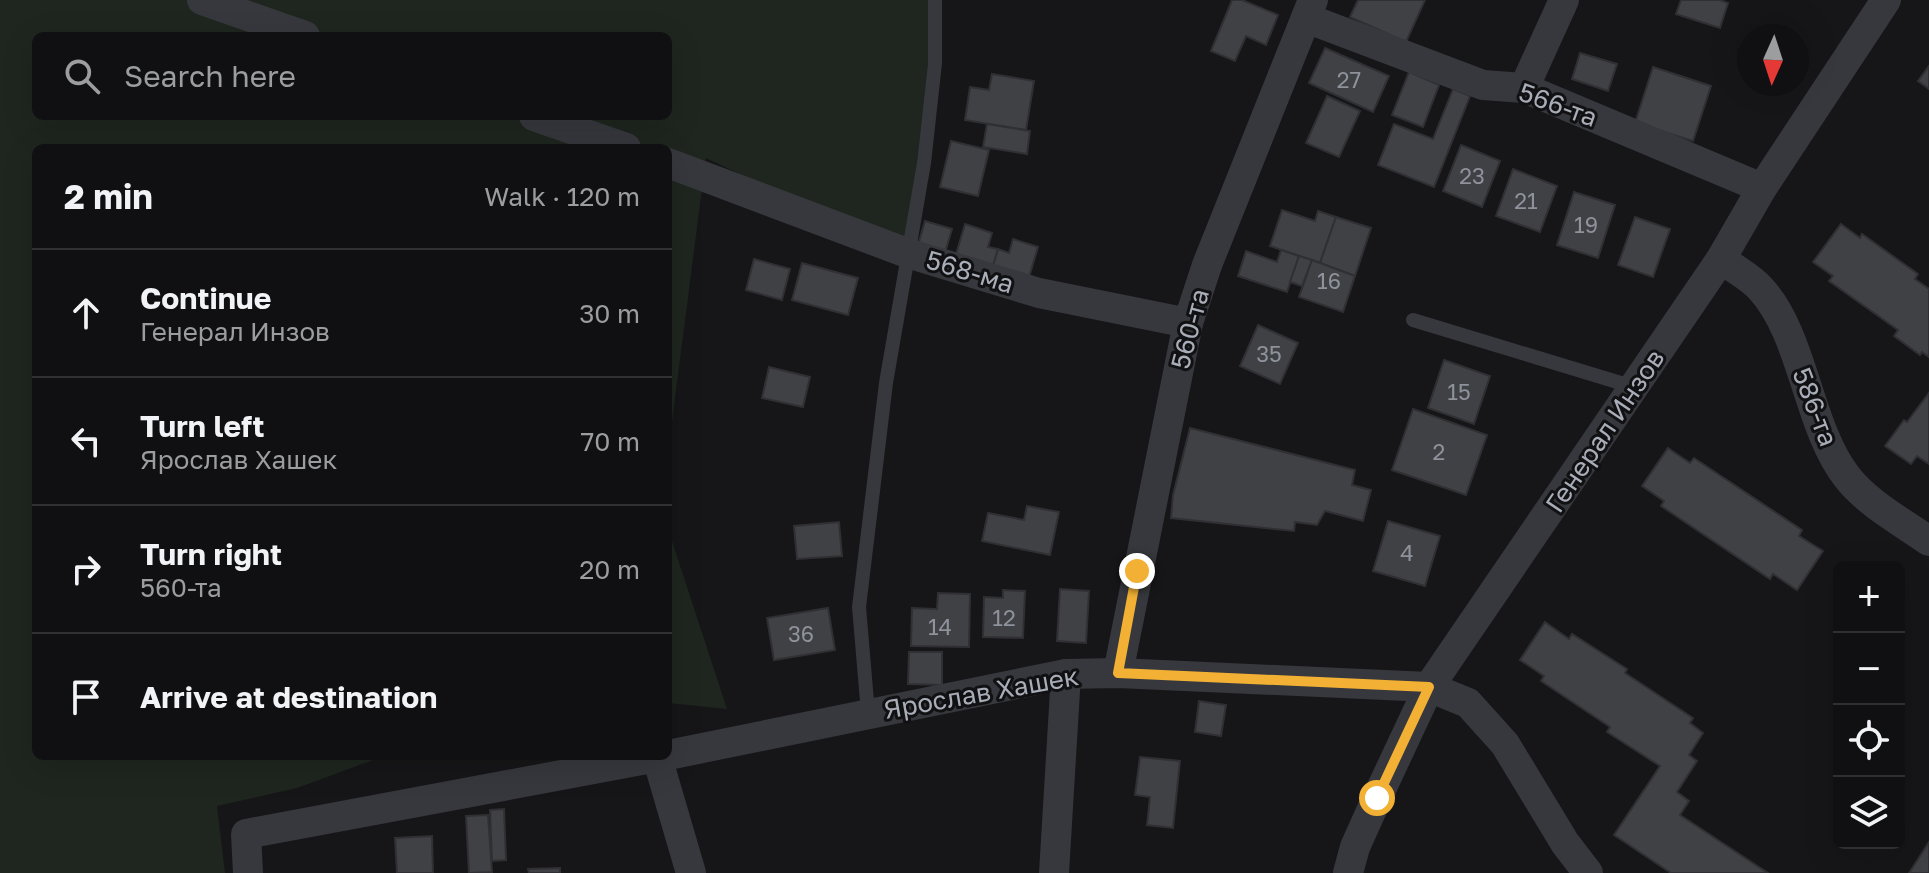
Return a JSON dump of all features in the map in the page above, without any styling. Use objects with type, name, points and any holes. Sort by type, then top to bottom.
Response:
[{"type":"street","points":[[202,0],[294,32]]},
{"type":"street","points":[[1524,88],[1564,0]]},
{"type":"street","name":"Генерал Инзов","points":[[1348,873],[1355,847],[1429,687],[1721,259],[1762,188],[1886,0]]},
{"type":"street","name":"566-та","points":[[1309,9],[1483,85],[1524,88],[1762,188]]},
{"type":"street","name":"560-та","points":[[1118,673],[1188,323],[1207,265],[1309,9]]},
{"type":"street","points":[[546,120],[614,144]]},
{"type":"street","points":[[672,165],[907,253]]},
{"type":"street","name":"568-ма","points":[[907,253],[1039,293],[1188,323]]},
{"type":"street","name":"586-та","points":[[1721,259],[1760,287],[1779,316],[1832,454],[1848,479],[1929,541]]},
{"type":"street","name":"Ярослав Хашек","points":[[672,754],[1066,674],[1118,673],[1429,687],[1468,703],[1505,744],[1565,843],[1588,873]]},
{"type":"street","points":[[1054,873],[1066,674]]},
{"type":"street","name":"Ярослав Хашек","points":[[248,873],[246,834],[642,760]]},
{"type":"street","points":[[664,760],[691,873]]},
{"type":"lane","name":"568-ма","points":[[907,253],[924,163],[935,63],[935,0]]},
{"type":"lane","name":"Ярослав Хашек","points":[[868,713],[859,607],[886,383],[907,253]]},
{"type":"lane","points":[[1413,320],[1635,387]]},
{"type":"shaded area","points":[[0,0],[935,0],[907,253],[706,158],[672,421],[672,144],[32,144],[32,760],[373,760],[297,788],[217,806],[225,873],[0,873]]},
{"type":"shaded area","points":[[672,541],[727,709],[672,703]]},
{"type":"building","points":[[1232,0],[1242,0],[1278,15],[1266,45],[1246,36],[1235,61],[1211,51]]},
{"type":"building","points":[[1358,0],[1425,0],[1406,42],[1350,17]]},
{"type":"building","points":[[1681,0],[1720,0],[1728,3],[1720,28],[1676,14]]},
{"type":"building","points":[[1325,48],[1389,76],[1373,112],[1309,83]]},
{"type":"building","points":[[1580,53],[1617,64],[1608,91],[1572,79]]},
{"type":"building","points":[[1929,66],[1929,89],[1918,81]]},
{"type":"building","points":[[1653,67],[1711,86],[1693,141],[1635,123]]},
{"type":"building","points":[[1409,72],[1439,85],[1423,127],[1392,115]]},
{"type":"building","points":[[992,74],[1034,81],[1026,130],[965,120],[970,87],[989,90]]},
{"type":"building","points":[[1453,89],[1470,96],[1434,187],[1378,165],[1394,124],[1433,139]]},
{"type":"building","points":[[1327,96],[1360,111],[1339,157],[1306,143]]},
{"type":"building","points":[[987,124],[1030,131],[1027,154],[983,147]]},
{"type":"building","points":[[951,141],[989,150],[978,196],[940,187]]},
{"type":"building","points":[[1461,145],[1500,161],[1482,207],[1443,191]]},
{"type":"building","points":[[1513,169],[1557,186],[1540,232],[1496,216]]},
{"type":"building","points":[[1574,192],[1615,205],[1598,258],[1557,245]]},
{"type":"building","points":[[1282,210],[1315,221],[1318,211],[1336,217],[1320,263],[1270,246]]},
{"type":"building","points":[[1336,217],[1371,228],[1355,276],[1320,263]]},
{"type":"building","points":[[1635,217],[1670,229],[1653,277],[1618,265]]},
{"type":"building","points":[[925,221],[952,229],[945,253],[918,245]]},
{"type":"building","points":[[965,224],[992,233],[988,247],[998,249],[991,273],[954,261]]},
{"type":"building","points":[[1841,224],[1860,238],[1862,234],[1918,274],[1915,279],[1929,289],[1929,357],[1922,352],[1920,355],[1894,336],[1898,330],[1829,281],[1833,276],[1813,262]]},
{"type":"building","points":[[1013,239],[1038,247],[1027,284],[991,273],[998,249],[1009,253]]},
{"type":"building","points":[[1281,250],[1299,256],[1287,292],[1238,276],[1246,251],[1277,262]]},
{"type":"building","points":[[1299,256],[1312,260],[1302,286],[1290,282]]},
{"type":"building","points":[[754,259],[790,269],[782,300],[746,290]]},
{"type":"building","points":[[1312,260],[1355,276],[1343,312],[1299,297]]},
{"type":"building","points":[[802,263],[858,278],[848,315],[792,300]]},
{"type":"building","points":[[1258,325],[1298,343],[1280,384],[1240,366]]},
{"type":"building","points":[[1444,360],[1490,376],[1474,424],[1428,408]]},
{"type":"building","points":[[769,367],[810,377],[803,407],[762,398]]},
{"type":"building","points":[[1929,393],[1929,464],[1917,456],[1911,464],[1885,446]]},
{"type":"building","points":[[1413,409],[1487,435],[1466,495],[1392,470]]},
{"type":"building","points":[[1190,428],[1355,470],[1352,485],[1371,490],[1363,521],[1325,511],[1317,525],[1295,522],[1294,531],[1171,518],[1173,495]]},
{"type":"building","points":[[1668,448],[1690,463],[1694,458],[1802,530],[1799,536],[1823,551],[1797,590],[1773,574],[1770,579],[1661,506],[1664,501],[1642,486]]},
{"type":"building","points":[[1027,506],[1059,512],[1050,555],[982,541],[988,513],[1024,520]]},
{"type":"building","points":[[1388,521],[1440,536],[1425,586],[1373,571]]},
{"type":"building","points":[[839,522],[842,556],[797,559],[794,526]]},
{"type":"building","points":[[1060,589],[1089,591],[1086,643],[1057,641]]},
{"type":"building","points":[[1003,590],[1025,591],[1023,638],[983,637],[984,597],[1003,598]]},
{"type":"building","points":[[938,593],[970,594],[969,647],[911,646],[912,608],[937,609]]},
{"type":"building","points":[[828,608],[835,650],[774,660],[767,618]]},
{"type":"building","points":[[1545,622],[1569,639],[1572,634],[1627,669],[1625,673],[1693,718],[1690,723],[1703,733],[1689,755],[1697,761],[1677,792],[1689,801],[1680,815],[1768,873],[1671,873],[1614,835],[1660,766],[1607,732],[1610,727],[1541,681],[1544,676],[1520,660]]},
{"type":"building","points":[[909,652],[942,652],[942,685],[908,684]]},
{"type":"building","points":[[1199,701],[1226,705],[1221,736],[1195,732]]},
{"type":"building","points":[[1140,757],[1180,761],[1173,828],[1147,825],[1150,797],[1135,795]]},
{"type":"building","points":[[504,809],[506,860],[492,861],[490,810]]},
{"type":"building","points":[[488,815],[492,872],[469,873],[466,816]]},
{"type":"building","points":[[432,836],[433,873],[397,873],[395,838]]},
{"type":"building","points":[[1929,842],[1929,873],[1909,873]]},
{"type":"building","points":[[560,868],[560,873],[529,873],[528,869]]},
{"type":"route","points":[[1137,571],[1118,673],[1429,687],[1377,798]]}]
